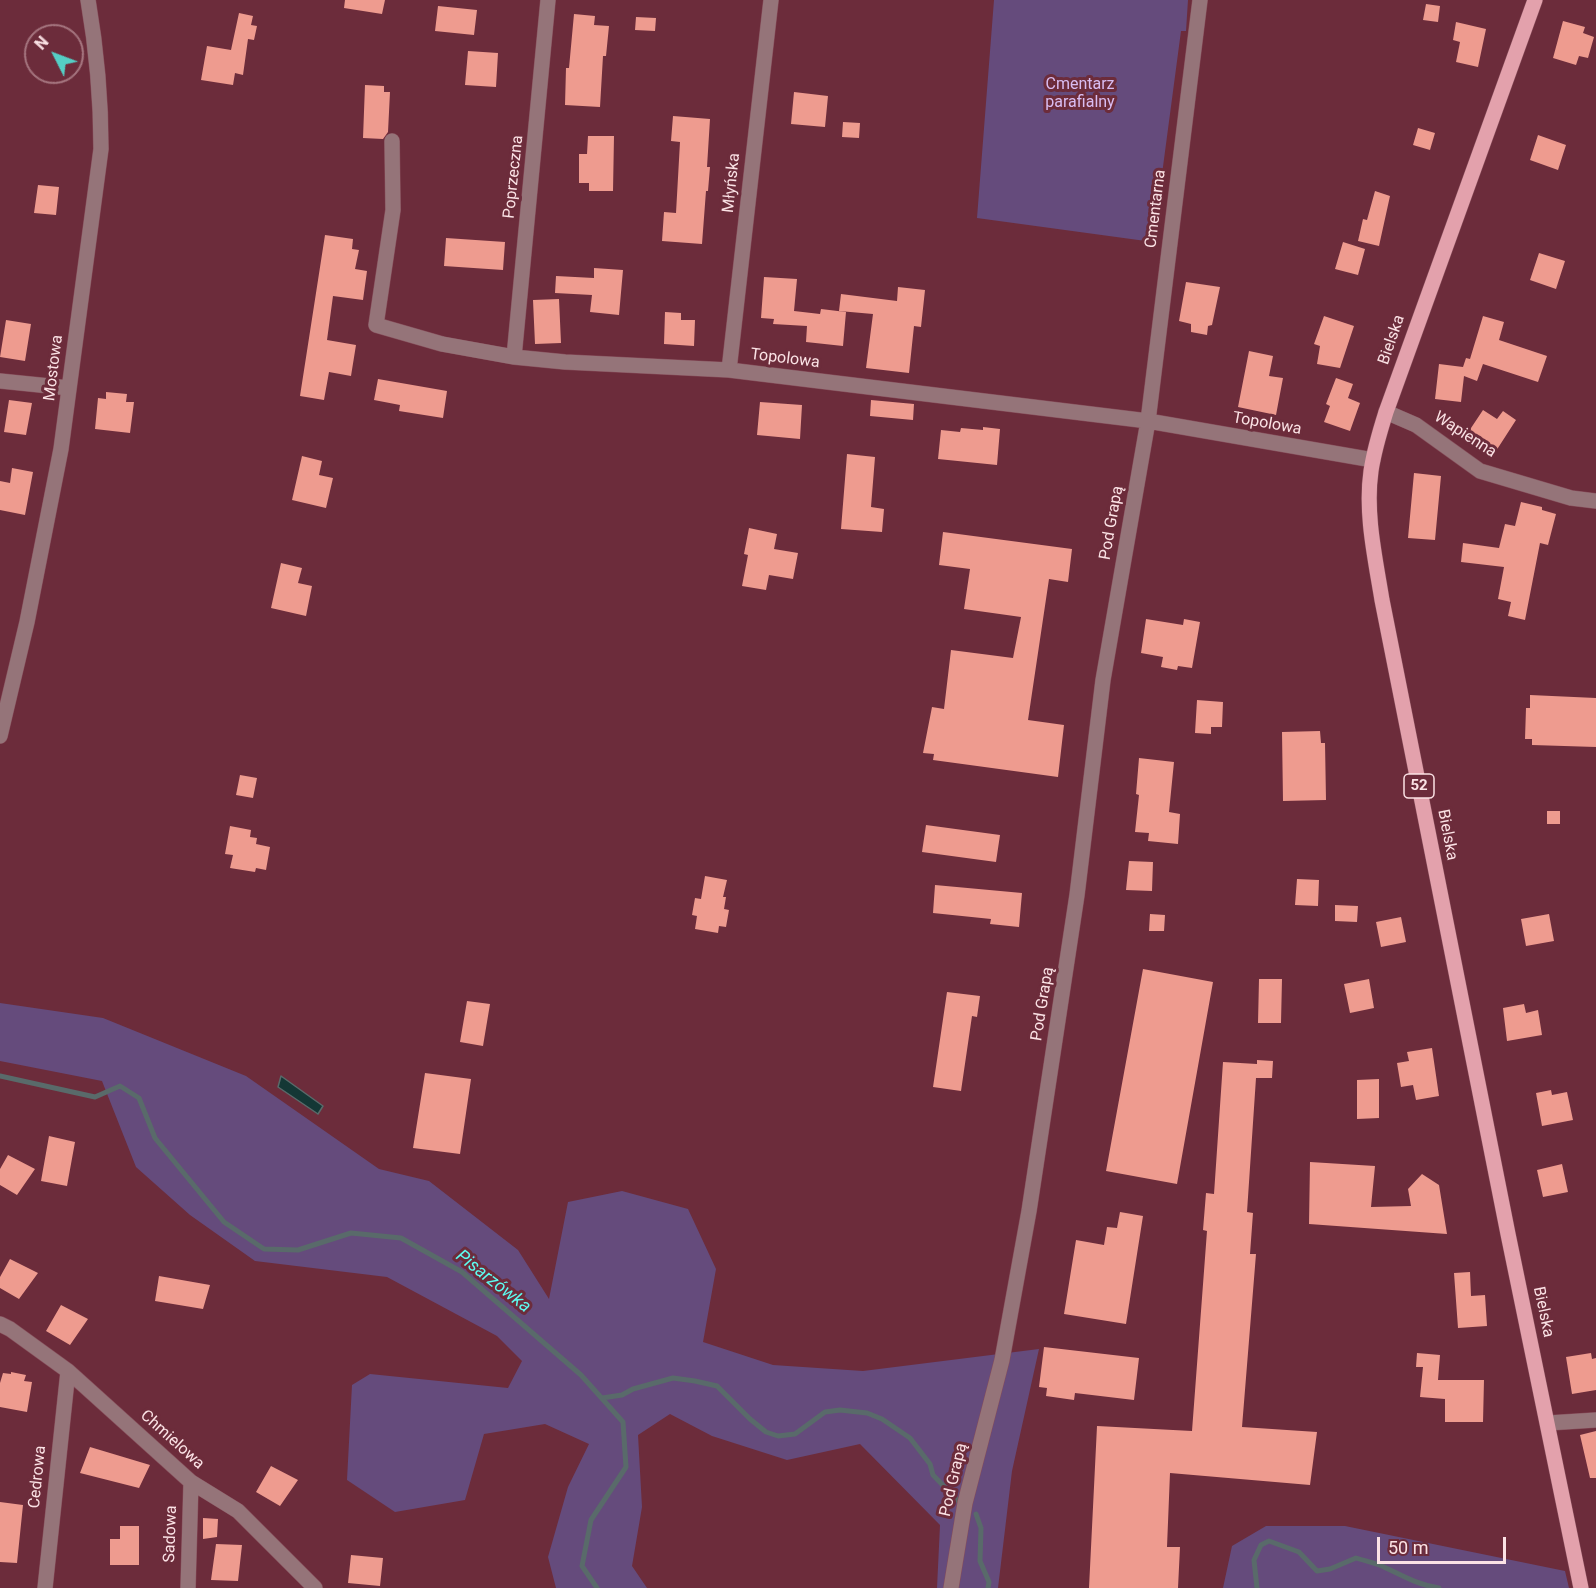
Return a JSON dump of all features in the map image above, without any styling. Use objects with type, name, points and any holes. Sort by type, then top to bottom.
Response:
[{"type":"main road","name":"Bielska","points":[[1535,0],[1386,412],[1373,460],[1370,485],[1371,528],[1382,600],[1581,1588]]},
{"type":"street","name":"Mostowa","points":[[0,736],[45,539],[61,449],[101,149],[101,99],[97,51],[88,0]]},
{"type":"street","name":"Poprzeczna","points":[[514,357],[548,0]]},
{"type":"street","name":"Młyńska","points":[[729,370],[771,0]]},
{"type":"street","name":"Cmentarna","points":[[1148,422],[1200,0]]},
{"type":"street","name":"Topolowa","points":[[392,141],[393,210],[376,325],[442,344],[514,357],[565,362],[729,370],[1148,422],[1373,460]]},
{"type":"street","points":[[0,381],[69,388]]},
{"type":"street","name":"Wapienna","points":[[1386,412],[1416,425],[1480,471],[1570,498],[1596,501]]},
{"type":"street","name":"Pod Grapą","points":[[951,1588],[965,1503],[1002,1360],[1029,1211],[1077,895],[1103,680],[1148,422]]},
{"type":"street","name":"Chmielowa","points":[[0,1324],[68,1371],[191,1482],[238,1511],[315,1588]]},
{"type":"street","name":"Cedrowa","points":[[45,1588],[68,1371]]},
{"type":"street","points":[[1548,1423],[1596,1420]]},
{"type":"street","name":"Sadowa","points":[[188,1588],[191,1482]]},
{"type":"green space","name":"Cmentarz parafialny","points":[[994,0],[1188,0],[1186,31],[1181,31],[1153,242],[977,218]]},
{"type":"green space","points":[[0,1003],[103,1018],[246,1076],[379,1169],[429,1181],[518,1250],[549,1299],[568,1202],[622,1191],[688,1209],[716,1269],[703,1342],[773,1365],[863,1371],[1039,1349],[1012,1471],[998,1588],[937,1588],[940,1525],[860,1444],[787,1460],[712,1436],[670,1414],[638,1435],[642,1507],[632,1566],[647,1588],[556,1588],[548,1557],[568,1487],[589,1444],[545,1424],[484,1434],[465,1500],[395,1512],[347,1480],[352,1385],[370,1374],[508,1388],[522,1361],[497,1336],[387,1277],[255,1261],[190,1215],[136,1167],[102,1081],[0,1061]]},
{"type":"green space","points":[[1266,1526],[1345,1526],[1565,1571],[1569,1588],[1223,1588],[1232,1546]]},
{"type":"water","points":[[281,1076],[323,1106],[318,1114],[278,1087]]},
{"type":"building","points":[[345,0],[385,0],[382,14],[344,8]]},
{"type":"building","points":[[1426,4],[1440,6],[1438,22],[1423,20]]},
{"type":"building","points":[[438,6],[477,10],[474,35],[435,31]]},
{"type":"building","points":[[239,13],[253,16],[251,25],[257,26],[254,40],[248,39],[243,75],[235,73],[233,85],[201,80],[207,46],[231,50]]},
{"type":"building","points":[[574,14],[595,16],[594,25],[609,26],[606,56],[603,56],[600,107],[565,105],[566,68],[569,68]]},
{"type":"building","points":[[636,17],[656,18],[655,31],[635,30]]},
{"type":"building","points":[[1563,21],[1585,27],[1583,33],[1594,37],[1588,58],[1579,56],[1576,65],[1553,58]]},
{"type":"building","points":[[1456,22],[1486,29],[1478,67],[1456,62],[1460,42],[1453,40]]},
{"type":"building","points":[[468,51],[498,53],[496,87],[465,85]]},
{"type":"building","points":[[365,85],[384,86],[384,92],[390,92],[388,132],[383,139],[363,138]]},
{"type":"building","points":[[794,92],[828,96],[825,127],[791,124]]},
{"type":"building","points":[[673,116],[710,119],[707,167],[710,167],[702,244],[662,241],[664,212],[676,213],[680,142],[671,141]]},
{"type":"building","points":[[843,122],[860,123],[859,138],[842,137]]},
{"type":"building","points":[[1418,128],[1435,133],[1430,150],[1413,145]]},
{"type":"building","points":[[1538,135],[1566,145],[1558,170],[1530,160]]},
{"type":"building","points":[[588,136],[614,136],[613,191],[589,191],[589,183],[579,183],[579,154],[587,154]]},
{"type":"building","points":[[38,185],[59,187],[56,215],[34,213]]},
{"type":"building","points":[[1375,191],[1390,196],[1379,246],[1358,241],[1363,219],[1367,220]]},
{"type":"building","points":[[325,235],[353,239],[352,249],[359,250],[355,269],[367,271],[363,300],[333,296],[327,340],[356,345],[351,376],[329,372],[324,400],[300,396]]},
{"type":"building","points":[[446,238],[505,242],[503,270],[444,266]]},
{"type":"building","points":[[1343,242],[1365,249],[1358,275],[1335,269]]},
{"type":"building","points":[[1539,253],[1565,261],[1556,289],[1530,280]]},
{"type":"building","points":[[594,268],[623,270],[619,315],[590,312],[592,295],[555,293],[556,276],[594,278]]},
{"type":"building","points":[[764,277],[797,279],[794,311],[820,314],[821,309],[846,312],[843,346],[806,342],[807,326],[773,324],[774,319],[761,318]]},
{"type":"building","points":[[1186,282],[1220,287],[1212,325],[1208,326],[1207,335],[1191,332],[1191,324],[1179,321]]},
{"type":"building","points":[[898,287],[925,290],[921,327],[914,326],[909,373],[866,368],[873,314],[839,311],[841,294],[897,301]]},
{"type":"building","points":[[559,299],[561,343],[535,344],[533,300]]},
{"type":"building","points":[[665,312],[681,313],[681,320],[695,320],[694,346],[664,344]]},
{"type":"building","points":[[1324,316],[1354,326],[1340,368],[1317,364],[1320,346],[1314,344]]},
{"type":"building","points":[[1483,316],[1504,322],[1499,340],[1547,356],[1538,382],[1483,364],[1477,381],[1464,376],[1461,402],[1435,399],[1439,364],[1463,367],[1466,358],[1470,359]]},
{"type":"building","points":[[6,320],[31,324],[25,361],[0,357]]},
{"type":"building","points":[[1249,351],[1273,356],[1269,376],[1283,378],[1276,415],[1238,407]]},
{"type":"building","points":[[1336,378],[1353,384],[1348,398],[1360,403],[1350,431],[1324,422],[1330,406],[1326,404]]},
{"type":"building","points":[[378,379],[447,391],[443,418],[399,411],[400,405],[374,400]]},
{"type":"building","points":[[106,392],[127,394],[126,402],[134,402],[130,433],[95,429],[98,398],[106,399]]},
{"type":"building","points":[[9,400],[32,403],[26,435],[4,432]]},
{"type":"building","points":[[871,400],[914,404],[913,420],[870,416]]},
{"type":"building","points":[[760,402],[802,405],[800,439],[757,435]]},
{"type":"building","points":[[1483,410],[1497,419],[1503,411],[1516,420],[1496,451],[1487,444],[1484,448],[1473,440],[1476,436],[1469,431]]},
{"type":"building","points":[[983,427],[1000,429],[997,465],[938,459],[941,430],[960,432],[961,428],[983,430]]},
{"type":"building","points":[[847,454],[875,457],[871,507],[884,509],[882,532],[841,529]]},
{"type":"building","points":[[302,456],[322,461],[319,475],[333,478],[326,508],[292,500]]},
{"type":"building","points":[[12,468],[33,472],[25,515],[0,510],[0,481],[10,483]]},
{"type":"building","points":[[1414,473],[1441,476],[1435,540],[1408,538]]},
{"type":"building","points":[[1521,502],[1542,507],[1542,510],[1556,514],[1548,545],[1540,543],[1525,620],[1508,616],[1511,602],[1498,599],[1504,567],[1461,562],[1463,543],[1499,548],[1505,524],[1515,526]]},
{"type":"building","points":[[749,528],[777,534],[774,549],[798,553],[793,579],[769,575],[766,590],[742,586],[748,555],[744,554]]},
{"type":"building","points":[[943,532],[1072,549],[1068,582],[1049,579],[1028,720],[1064,725],[1058,777],[933,760],[934,754],[923,753],[932,707],[944,709],[951,650],[1013,658],[1021,617],[964,609],[970,569],[939,565]]},
{"type":"building","points":[[281,563],[302,568],[298,583],[312,586],[306,616],[271,608]]},
{"type":"building","points":[[1146,619],[1183,625],[1184,619],[1200,622],[1192,668],[1178,666],[1177,670],[1161,667],[1163,657],[1141,653]]},
{"type":"building","points":[[1530,695],[1596,698],[1596,747],[1532,745],[1532,739],[1525,739],[1526,708],[1530,708]]},
{"type":"building","points":[[1197,700],[1223,702],[1222,727],[1211,727],[1211,734],[1195,733]]},
{"type":"building","points":[[1320,731],[1321,743],[1325,743],[1326,800],[1283,801],[1282,732]]},
{"type":"building","points":[[1139,758],[1174,762],[1169,812],[1180,814],[1178,844],[1148,841],[1149,833],[1135,832],[1139,795],[1136,794]]},
{"type":"building","points":[[240,775],[257,778],[253,798],[236,795]]},
{"type":"building","points":[[1547,811],[1560,811],[1560,824],[1547,824]]},
{"type":"building","points":[[926,825],[1000,835],[996,862],[922,852]]},
{"type":"building","points":[[230,826],[251,830],[250,837],[257,838],[256,844],[270,847],[266,870],[256,868],[255,872],[230,868],[233,855],[225,854]]},
{"type":"building","points":[[1129,861],[1153,862],[1152,891],[1126,890]]},
{"type":"building","points":[[705,876],[727,880],[723,897],[726,897],[724,909],[729,910],[726,927],[719,926],[718,933],[695,929],[697,916],[692,915],[695,898],[701,899]]},
{"type":"building","points":[[1297,879],[1319,880],[1318,906],[1295,905]]},
{"type":"building","points":[[935,885],[1022,893],[1019,927],[990,924],[991,919],[933,913]]},
{"type":"building","points":[[1335,905],[1358,906],[1357,922],[1335,921]]},
{"type":"building","points":[[1150,914],[1165,915],[1164,931],[1149,931]]},
{"type":"building","points":[[1549,914],[1554,941],[1526,946],[1521,919]]},
{"type":"building","points":[[1401,917],[1406,942],[1381,947],[1376,922]]},
{"type":"building","points":[[1143,969],[1213,982],[1177,1184],[1106,1171]]},
{"type":"building","points":[[1259,979],[1282,979],[1281,1023],[1258,1023]]},
{"type":"building","points":[[1369,979],[1374,1008],[1350,1013],[1344,984]]},
{"type":"building","points":[[947,992],[980,996],[977,1017],[972,1016],[961,1091],[933,1087]]},
{"type":"building","points":[[467,1001],[490,1004],[483,1046],[460,1042]]},
{"type":"building","points":[[1524,1004],[1526,1013],[1538,1010],[1542,1035],[1507,1041],[1503,1008]]},
{"type":"building","points":[[1432,1048],[1439,1096],[1416,1100],[1413,1085],[1401,1087],[1397,1063],[1409,1061],[1407,1052]]},
{"type":"building","points":[[1257,1060],[1273,1061],[1272,1078],[1256,1078],[1247,1212],[1253,1213],[1250,1254],[1256,1254],[1242,1427],[1317,1432],[1310,1485],[1170,1473],[1167,1547],[1180,1547],[1178,1588],[1089,1588],[1097,1426],[1192,1431],[1207,1231],[1203,1230],[1206,1193],[1214,1194],[1223,1062],[1257,1064]]},
{"type":"building","points":[[425,1073],[471,1079],[460,1154],[413,1148]]},
{"type":"building","points":[[1379,1079],[1379,1118],[1357,1119],[1357,1080]]},
{"type":"building","points":[[1551,1090],[1552,1095],[1567,1092],[1573,1120],[1542,1126],[1536,1093]]},
{"type":"building","points":[[49,1136],[75,1142],[67,1186],[41,1181]]},
{"type":"building","points":[[8,1155],[35,1169],[17,1195],[0,1185],[0,1169]]},
{"type":"building","points":[[1310,1162],[1375,1166],[1371,1207],[1411,1206],[1408,1189],[1422,1174],[1439,1185],[1447,1234],[1309,1224]]},
{"type":"building","points":[[1562,1164],[1568,1192],[1543,1197],[1537,1170]]},
{"type":"building","points":[[1120,1212],[1143,1216],[1126,1324],[1064,1314],[1076,1240],[1104,1245],[1107,1227],[1117,1228]]},
{"type":"building","points":[[10,1259],[38,1273],[19,1299],[0,1288],[0,1277]]},
{"type":"building","points":[[1470,1272],[1471,1296],[1485,1295],[1487,1326],[1458,1328],[1454,1273]]},
{"type":"building","points":[[159,1276],[210,1285],[203,1309],[155,1301]]},
{"type":"building","points":[[61,1305],[88,1319],[70,1345],[46,1331]]},
{"type":"building","points":[[1044,1347],[1139,1358],[1134,1400],[1075,1393],[1074,1400],[1046,1396],[1047,1388],[1039,1387]]},
{"type":"building","points":[[1417,1353],[1440,1355],[1438,1380],[1484,1380],[1483,1422],[1445,1422],[1445,1399],[1420,1397],[1423,1367],[1416,1367]]},
{"type":"building","points":[[1591,1353],[1592,1359],[1596,1358],[1596,1390],[1572,1394],[1566,1357]]},
{"type":"building","points":[[11,1372],[26,1375],[24,1381],[32,1382],[27,1412],[0,1407],[0,1383],[3,1373],[11,1374]]},
{"type":"building","points":[[1596,1431],[1596,1478],[1590,1478],[1580,1435]]},
{"type":"building","points":[[90,1447],[150,1465],[139,1488],[80,1473]]},
{"type":"building","points":[[271,1466],[298,1480],[280,1506],[256,1492]]},
{"type":"building","points":[[0,1502],[23,1505],[17,1563],[0,1562]]},
{"type":"building","points":[[203,1518],[218,1519],[217,1537],[203,1539]]},
{"type":"building","points":[[120,1526],[139,1526],[139,1565],[110,1565],[110,1539],[120,1539]]},
{"type":"building","points":[[216,1544],[242,1545],[238,1581],[211,1580]]},
{"type":"building","points":[[351,1555],[383,1558],[380,1586],[348,1583]]},
{"type":"waterway","name":"Pisarzówka","points":[[0,1076],[95,1097],[120,1086],[139,1098],[155,1138],[224,1222],[264,1249],[298,1250],[351,1233],[401,1238],[462,1272],[581,1375],[623,1422],[626,1467],[591,1520],[582,1566],[597,1588]]},
{"type":"waterway","points":[[602,1398],[622,1395],[633,1389],[673,1378],[695,1381],[717,1386],[750,1419],[766,1432],[778,1436],[795,1434],[825,1412],[840,1410],[867,1413],[882,1419],[910,1438],[930,1464],[933,1475],[957,1500]]},
{"type":"waterway","points":[[976,1514],[981,1528],[980,1561],[989,1582],[988,1588]]},
{"type":"waterway","points":[[1257,1588],[1254,1560],[1261,1545],[1269,1541],[1299,1552],[1317,1571],[1330,1569],[1356,1558],[1417,1582],[1439,1588]]}]
